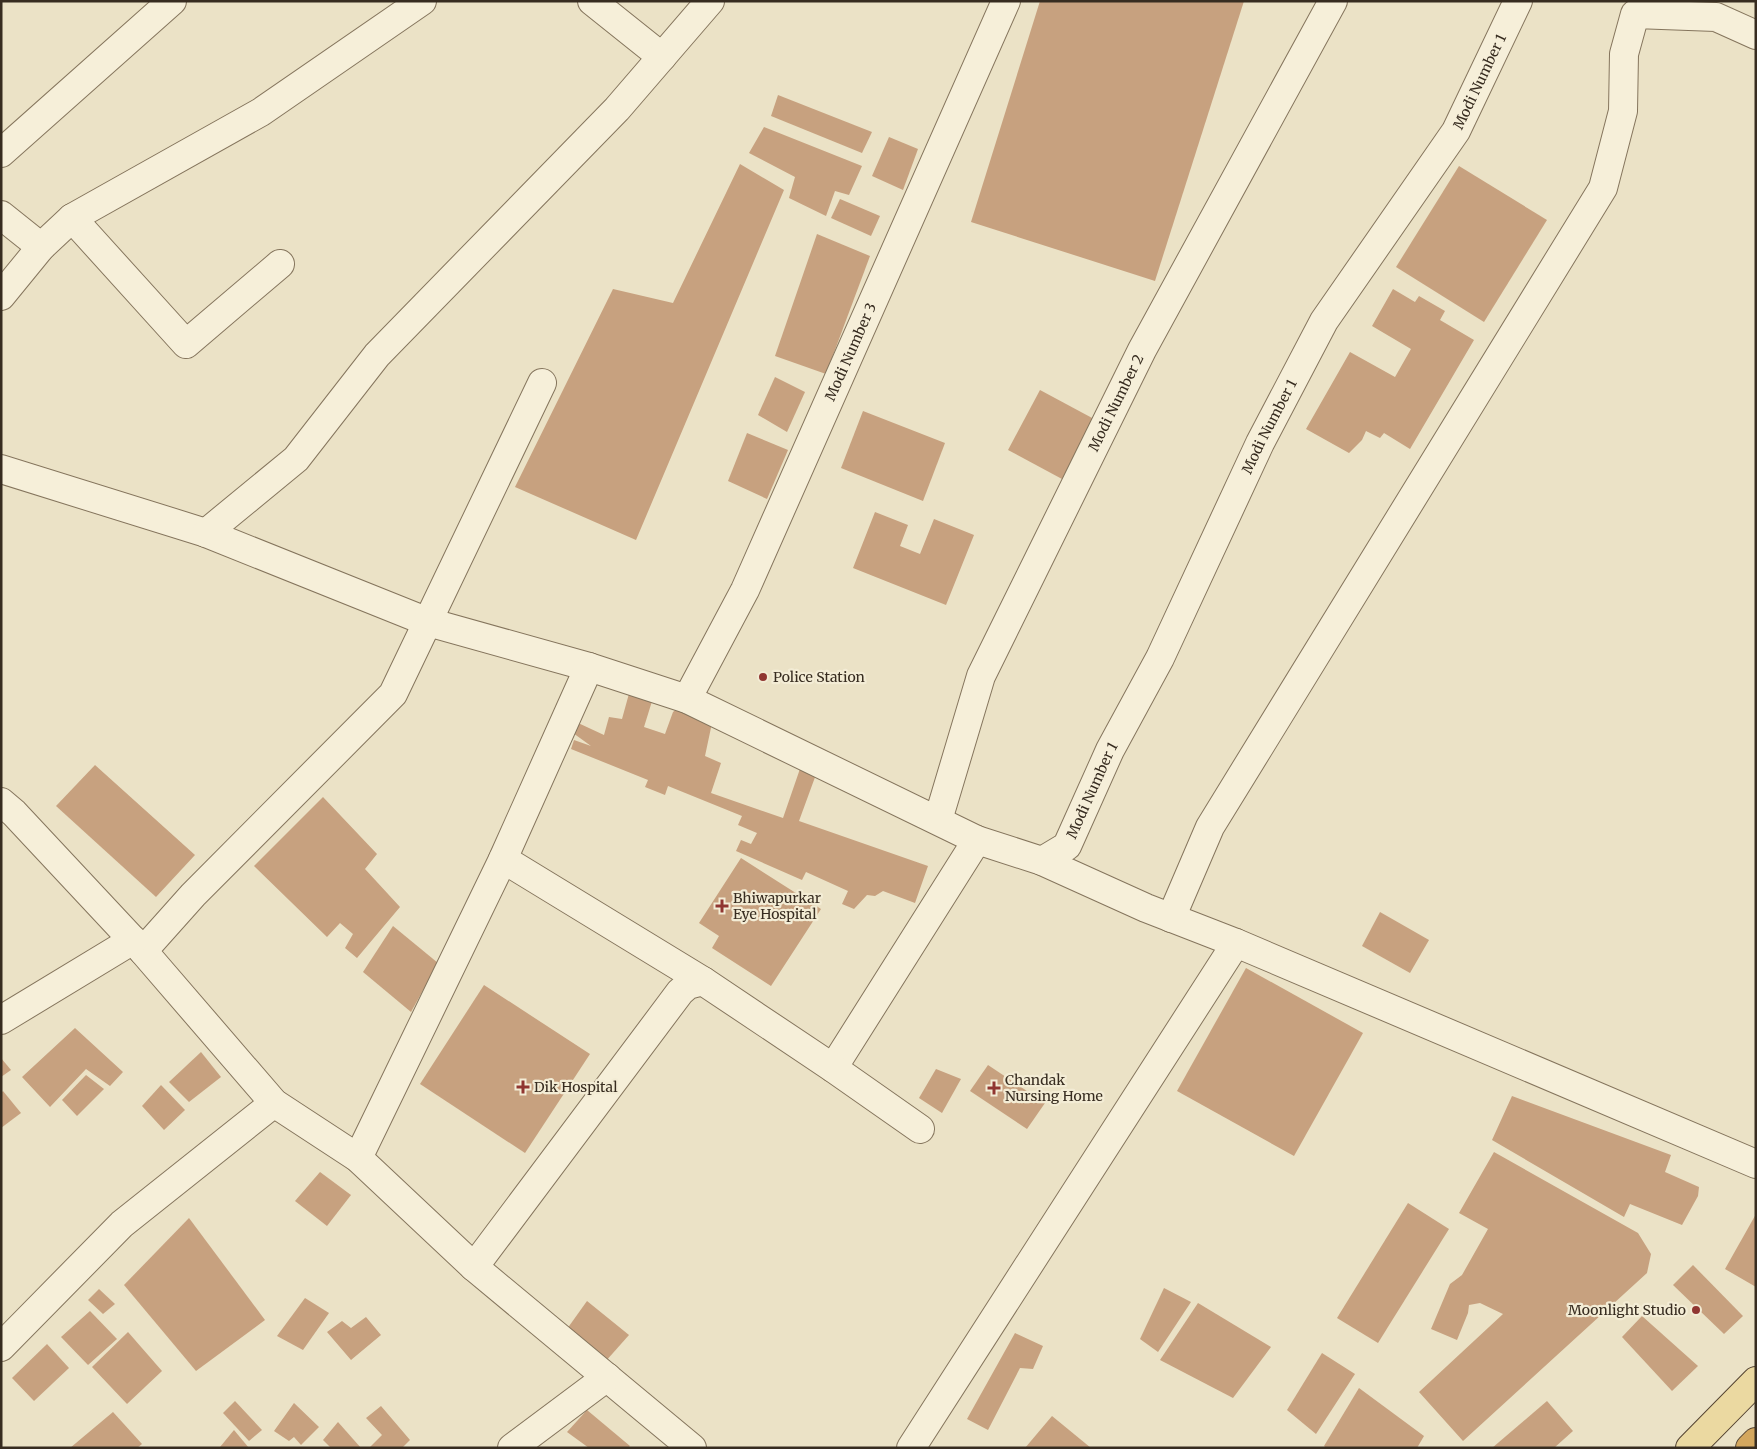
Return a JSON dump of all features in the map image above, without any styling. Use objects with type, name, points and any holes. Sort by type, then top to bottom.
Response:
[{"type":"highway","points":[[1750,1448],[1756,1442]]},
{"type":"main road","points":[[1690,1448],[1756,1380]]},
{"type":"street","points":[[1,153],[172,1]]},
{"type":"street","points":[[1,296],[41,247],[72,218],[261,112],[422,1]]},
{"type":"street","points":[[592,1],[662,56]]},
{"type":"street","points":[[206,533],[296,459],[377,355],[617,108],[710,1]]},
{"type":"street","name":"Modi Number 3","points":[[687,699],[745,590],[1006,1]]},
{"type":"street","name":"Modi Number 2","points":[[938,820],[981,676],[1142,350],[1333,1]]},
{"type":"street","name":"Modi Number 1","points":[[1042,860],[1066,846],[1110,750],[1160,658],[1260,443],[1324,321],[1456,131],[1518,1]]},
{"type":"street","points":[[1171,918],[1210,827],[1603,188],[1623,111],[1624,54],[1635,14],[1716,17],[1756,35]]},
{"type":"street","points":[[1,215],[41,247]]},
{"type":"street","points":[[72,218],[186,344],[280,264]]},
{"type":"street","points":[[1,1020],[138,946],[193,896],[393,694],[542,383]]},
{"type":"street","points":[[1,469],[206,533],[428,622],[589,666],[687,699],[977,840],[1042,860],[1146,908],[1236,943],[1756,1164]]},
{"type":"street","points":[[358,1158],[504,859],[589,666]]},
{"type":"street","points":[[1,802],[14,813],[138,946],[274,1103],[358,1158],[474,1267],[692,1448]]},
{"type":"street","points":[[833,1068],[977,840]]},
{"type":"street","points":[[504,859],[703,980],[920,1129]]},
{"type":"street","points":[[911,1448],[1236,943]]},
{"type":"street","points":[[474,1267],[680,992],[688,985],[703,980]]},
{"type":"street","points":[[1,1347],[122,1224],[274,1103]]},
{"type":"street","points":[[512,1448],[607,1377]]},
{"type":"building","points":[[1040,1],[1244,1],[1155,281],[971,222]]},
{"type":"building","points":[[778,95],[872,132],[862,153],[771,116]]},
{"type":"building","points":[[764,127],[862,166],[849,195],[835,191],[826,216],[789,198],[795,177],[749,153]]},
{"type":"building","points":[[889,137],[918,149],[903,190],[872,176]]},
{"type":"building","points":[[740,164],[784,190],[636,540],[515,487],[613,289],[673,303]]},
{"type":"building","points":[[1459,166],[1547,220],[1484,322],[1396,267]]},
{"type":"building","points":[[840,199],[880,216],[871,236],[831,218]]},
{"type":"building","points":[[817,234],[870,256],[826,374],[775,356]]},
{"type":"building","points":[[1393,289],[1415,302],[1419,296],[1445,311],[1440,320],[1474,340],[1410,449],[1384,433],[1380,438],[1366,431],[1362,440],[1349,453],[1306,429],[1350,352],[1395,377],[1411,349],[1372,326]]},
{"type":"building","points":[[775,377],[805,392],[787,432],[758,415]]},
{"type":"building","points":[[1040,390],[1094,419],[1062,479],[1008,450]]},
{"type":"building","points":[[863,411],[945,443],[923,501],[841,468]]},
{"type":"building","points":[[747,433],[788,450],[767,499],[728,481]]},
{"type":"building","points":[[875,512],[908,525],[900,546],[920,554],[934,519],[974,535],[946,605],[853,568]]},
{"type":"building","points":[[630,690],[653,698],[644,727],[665,734],[673,712],[680,706],[712,723],[705,756],[721,763],[711,793],[783,818],[802,763],[818,769],[799,821],[928,866],[915,903],[883,891],[875,896],[867,895],[854,909],[842,904],[848,891],[806,872],[802,880],[736,851],[741,840],[751,844],[757,833],[738,825],[742,816],[668,786],[665,795],[645,787],[648,780],[571,749],[574,740],[591,746],[573,733],[576,722],[604,735],[609,717],[622,719]]},
{"type":"building","points":[[95,765],[195,855],[156,897],[56,806]]},
{"type":"building","points":[[323,797],[377,854],[365,869],[400,907],[357,958],[345,948],[353,934],[340,923],[327,937],[254,866]]},
{"type":"building","points":[[741,858],[821,909],[771,986],[712,948],[719,936],[699,923]]},
{"type":"building","points":[[1380,912],[1429,940],[1410,973],[1362,946]]},
{"type":"building","points":[[393,926],[438,963],[411,1012],[363,972]]},
{"type":"building","points":[[1246,968],[1363,1033],[1294,1156],[1177,1091]]},
{"type":"building","points":[[484,985],[590,1054],[525,1153],[420,1084]]},
{"type":"building","points":[[75,1028],[123,1072],[110,1086],[86,1069],[50,1107],[22,1077]]},
{"type":"building","points":[[201,1052],[221,1077],[189,1102],[169,1082]]},
{"type":"building","points":[[1,1058],[11,1070],[1,1077]]},
{"type":"building","points":[[988,1065],[1045,1103],[1027,1129],[970,1091]]},
{"type":"building","points":[[936,1069],[961,1079],[942,1113],[919,1098]]},
{"type":"building","points":[[86,1075],[104,1089],[77,1116],[62,1100]]},
{"type":"building","points":[[161,1085],[185,1110],[164,1130],[142,1106]]},
{"type":"building","points":[[3,1091],[21,1113],[1,1128],[1,1093]]},
{"type":"building","points":[[1512,1096],[1671,1155],[1665,1172],[1699,1187],[1698,1196],[1682,1225],[1630,1204],[1624,1217],[1492,1140]]},
{"type":"building","points":[[1494,1152],[1638,1233],[1651,1254],[1647,1273],[1463,1441],[1419,1392],[1503,1314],[1480,1303],[1469,1305],[1468,1313],[1457,1340],[1431,1329],[1450,1284],[1462,1275],[1488,1229],[1459,1213]]},
{"type":"building","points":[[320,1172],[351,1195],[327,1226],[295,1201]]},
{"type":"building","points":[[1408,1203],[1449,1229],[1378,1343],[1337,1318]]},
{"type":"building","points":[[1756,1214],[1756,1287],[1725,1269]]},
{"type":"building","points":[[189,1218],[265,1320],[196,1371],[124,1285]]},
{"type":"building","points":[[1693,1265],[1743,1316],[1724,1334],[1673,1285]]},
{"type":"building","points":[[1164,1288],[1191,1302],[1158,1352],[1140,1339]]},
{"type":"building","points":[[99,1289],[115,1304],[103,1314],[88,1300]]},
{"type":"building","points":[[305,1298],[329,1313],[303,1350],[277,1336]]},
{"type":"building","points":[[587,1301],[629,1335],[605,1362],[567,1329]]},
{"type":"building","points":[[1198,1303],[1271,1347],[1233,1398],[1160,1360]]},
{"type":"building","points":[[90,1311],[117,1339],[88,1365],[61,1337]]},
{"type":"building","points":[[1642,1316],[1698,1366],[1672,1391],[1622,1337]]},
{"type":"building","points":[[366,1317],[381,1335],[351,1360],[327,1332],[342,1321],[351,1328]]},
{"type":"building","points":[[128,1332],[162,1371],[127,1404],[92,1367]]},
{"type":"building","points":[[1015,1333],[1043,1346],[1033,1369],[1020,1368],[988,1430],[967,1419]]},
{"type":"building","points":[[47,1344],[69,1368],[34,1401],[12,1378]]},
{"type":"building","points":[[1322,1353],[1355,1374],[1316,1434],[1287,1410]]},
{"type":"building","points":[[1359,1388],[1424,1436],[1417,1448],[1326,1448],[1324,1446]]},
{"type":"building","points":[[235,1401],[262,1430],[249,1441],[223,1413]]},
{"type":"building","points":[[1547,1401],[1573,1431],[1554,1448],[1492,1448]]},
{"type":"building","points":[[294,1403],[319,1427],[301,1445],[294,1437],[289,1441],[274,1431]]},
{"type":"building","points":[[381,1406],[410,1440],[402,1448],[369,1448],[382,1435],[366,1418]]},
{"type":"building","points":[[587,1410],[630,1446],[628,1448],[589,1448],[567,1432]]},
{"type":"building","points":[[113,1412],[142,1444],[137,1448],[70,1448]]},
{"type":"building","points":[[1052,1416],[1091,1448],[1025,1448]]},
{"type":"building","points":[[338,1422],[361,1448],[331,1448],[323,1440]]},
{"type":"building","points":[[234,1430],[249,1448],[220,1447]]},
{"type":"place","name":"Police Station","points":[[763,677]]},
{"type":"place","name":"Bhiwapurkar Eye Hospital","points":[[722,906]]},
{"type":"place","name":"Dik Hospital","points":[[523,1087]]},
{"type":"place","name":"Chandak Nursing Home","points":[[994,1088]]},
{"type":"place","name":"Moonlight Studio","points":[[1696,1310]]}]
